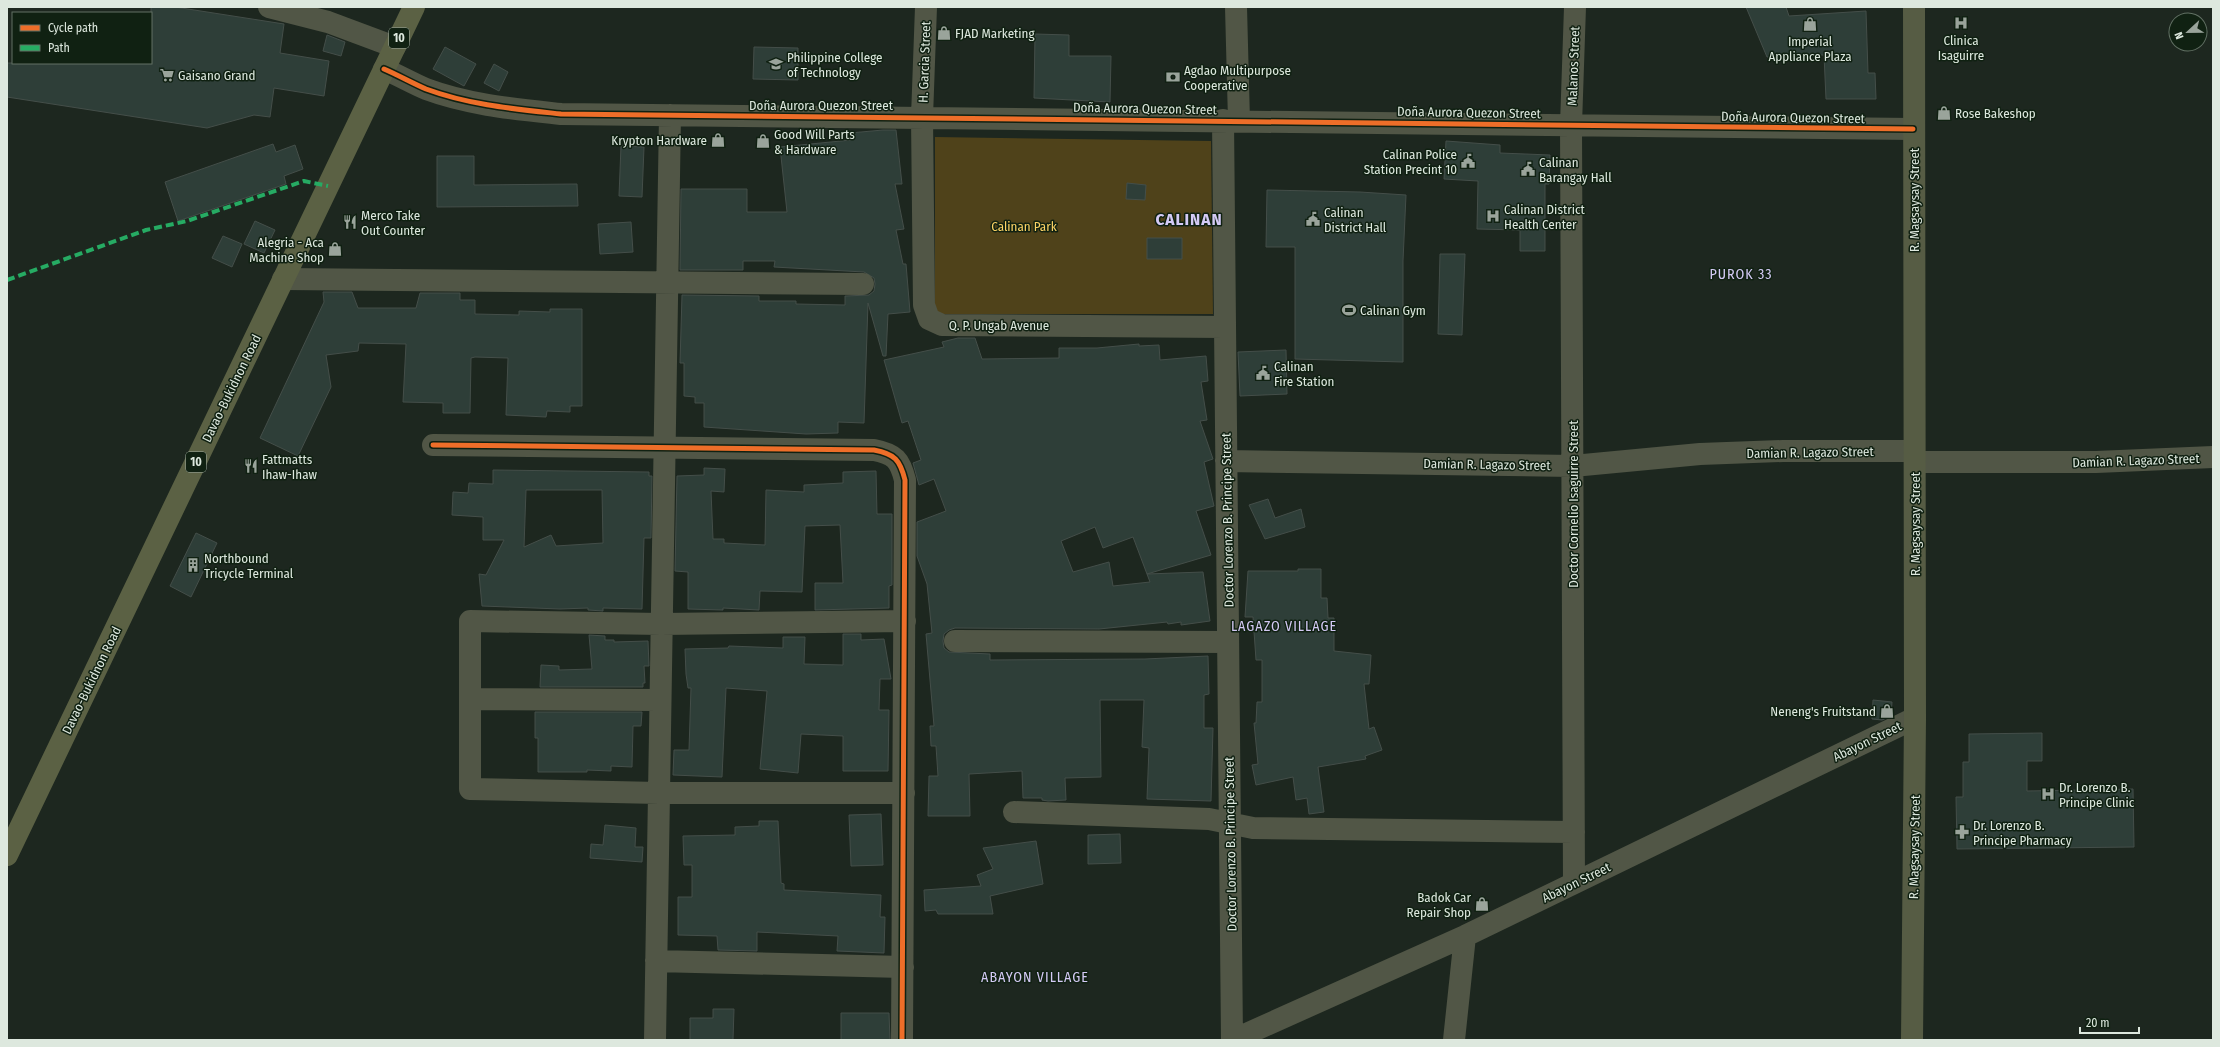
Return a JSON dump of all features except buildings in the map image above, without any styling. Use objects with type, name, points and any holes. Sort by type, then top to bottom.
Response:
[{"type":"highway","name":"Davao-Bukidnon Road","points":[[7,855],[414,7]]},
{"type":"main road","name":"R. Magsaysay Street","points":[[1912,1040],[1915,718],[1914,7]]},
{"type":"street","points":[[269,7],[328,22],[395,47]]},
{"type":"street","name":"H. Garcia Street","points":[[922,116],[926,7]]},
{"type":"street","name":"Doctor Lorenzo B. Principe Street","points":[[1232,1040],[1225,327],[1236,7]]},
{"type":"street","name":"Malanos Street","points":[[1571,125],[1575,7]]},
{"type":"street","name":"Doña Aurora Quezon Street","points":[[384,69],[425,88],[466,101],[561,114],[922,116],[1913,130]]},
{"type":"street","points":[[655,1040],[670,115]]},
{"type":"street","name":"Q. P. Ungab Avenue","points":[[922,116],[924,305],[926,313],[935,323],[942,325],[1225,327]]},
{"type":"street","name":"Doctor Cornelio Isaguirre Street","points":[[1571,125],[1574,883]]},
{"type":"street","points":[[283,279],[863,284]]},
{"type":"street","points":[[433,445],[874,450],[887,452],[896,458],[902,469],[905,480],[902,1040]]},
{"type":"street","name":"Damian R. Lagazo Street","points":[[1226,461],[1573,466],[1700,454],[1783,451],[1914,457],[2096,462],[2213,457]]},
{"type":"street","points":[[904,793],[659,794],[470,789],[470,621],[661,624],[905,621]]},
{"type":"street","points":[[955,641],[1228,642]]},
{"type":"street","points":[[470,698],[660,700]]},
{"type":"street","name":"Abayon Street","points":[[1232,1040],[1465,936],[1915,718]]},
{"type":"street","points":[[1014,812],[1209,819],[1253,828],[1574,832]]},
{"type":"street","points":[[1454,1040],[1465,936]]},
{"type":"street","points":[[656,961],[903,967]]},
{"type":"green space","name":"Calinan Park","points":[[935,137],[1211,141],[1213,314],[935,314]]},
{"type":"marked path","points":[[7,280],[146,230],[187,221],[304,181],[328,186]]},
{"type":"cycle path","points":[[384,69],[426,89],[459,99],[492,106],[561,114],[1913,129]]},
{"type":"cycle path","points":[[433,445],[874,450],[892,456],[896,459],[901,467],[905,480],[902,1040]]},
{"type":"place","name":"Clinica Isaguirre","points":[[1961,23]]},
{"type":"place","name":"Imperial Appliance Plaza","points":[[1810,24]]},
{"type":"place","name":"FJAD Marketing","points":[[944,33]]},
{"type":"place","name":"Philippine College of Technology","points":[[776,64]]},
{"type":"place","name":"Gaisano Grand","points":[[167,75]]},
{"type":"place","name":"Agdao Multipurpose Cooperative","points":[[1173,77]]},
{"type":"place","name":"Rose Bakeshop","points":[[1944,113]]},
{"type":"place","name":"Krypton Hardware","points":[[718,140]]},
{"type":"place","name":"Good Will Parts & Hardware","points":[[763,141]]},
{"type":"place","name":"Calinan Police Station Precint 10","points":[[1468,161]]},
{"type":"place","name":"Calinan Barangay Hall","points":[[1528,169]]},
{"type":"place","name":"Calinan District Health Center","points":[[1493,216]]},
{"type":"place","name":"Calinan District Hall","points":[[1313,219]]},
{"type":"place","name":"Merco Take Out Counter","points":[[350,222]]},
{"type":"place","name":"Alegria - Aca Machine Shop","points":[[335,249]]},
{"type":"place","name":"Calinan Gym","points":[[1349,310]]},
{"type":"place","name":"Calinan Fire Station","points":[[1263,373]]},
{"type":"place","name":"Fattmatts Ihaw-Ihaw","points":[[251,466]]},
{"type":"place","name":"Northbound Tricycle Terminal","points":[[193,565]]},
{"type":"place","name":"Neneng's Fruitstand","points":[[1887,711]]},
{"type":"place","name":"Dr. Lorenzo B. Principe Clinic","points":[[2048,794]]},
{"type":"place","name":"Dr. Lorenzo B. Principe Pharmacy","points":[[1962,832]]},
{"type":"place","name":"Badok Car Repair Shop","points":[[1482,904]]},
{"type":"district","name":"CALINAN","points":[[1189,219]]},
{"type":"district","name":"PUROK 33","points":[[1741,274]]},
{"type":"district","name":"LAGAZO VILLAGE","points":[[1284,626]]},
{"type":"district","name":"ABAYON VILLAGE","points":[[1035,977]]}]
